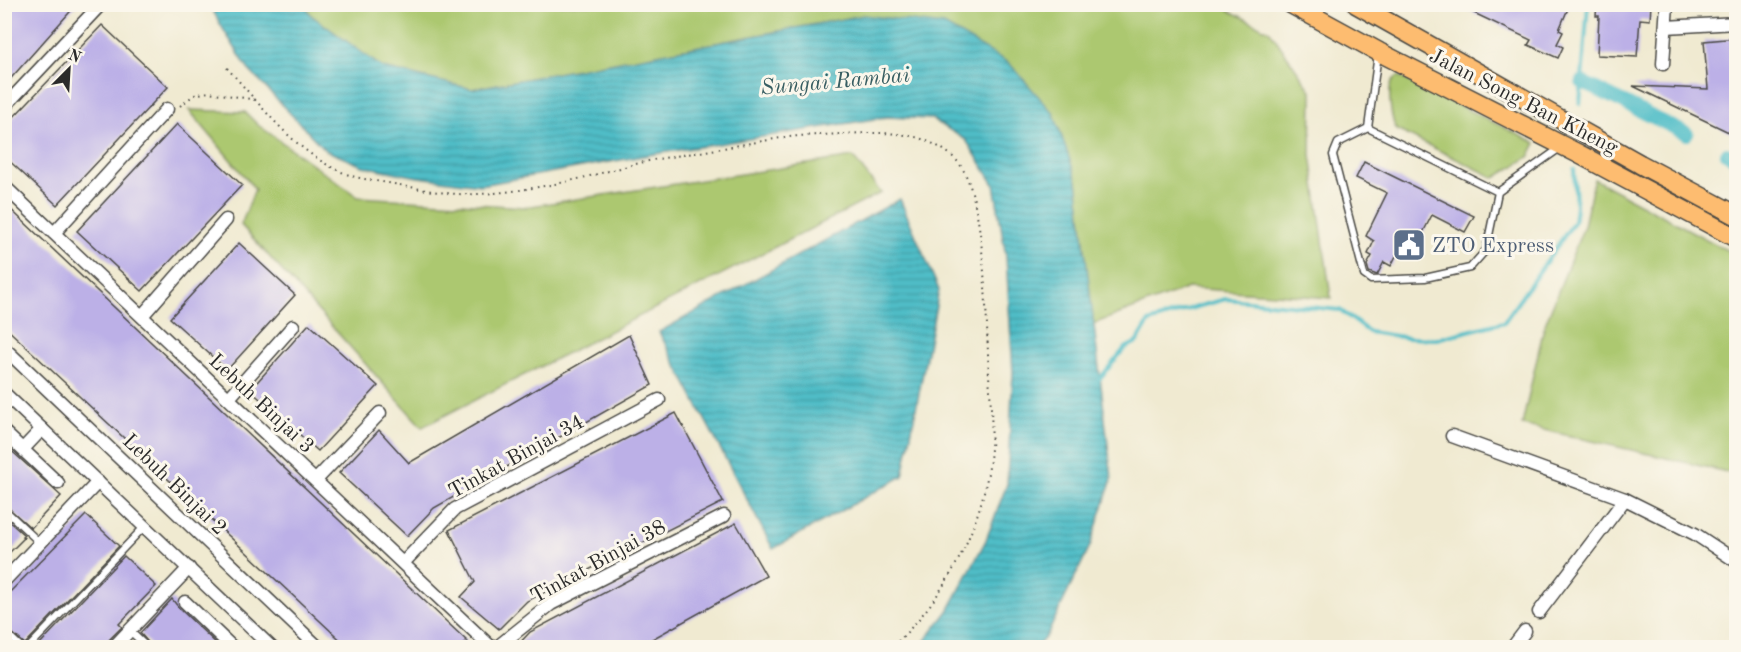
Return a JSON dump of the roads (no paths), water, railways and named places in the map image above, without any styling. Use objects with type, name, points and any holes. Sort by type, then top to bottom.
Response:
[{"type":"main road","name":"Jalan Song Ban Kheng","points":[[1291,4],[1737,238]]},
{"type":"main road","name":"Jalan Song Ban Kheng","points":[[1356,4],[1640,164],[1737,215]]},
{"type":"street","points":[[4,107],[101,4]]},
{"type":"street","points":[[1663,64],[1667,4]]},
{"type":"street","points":[[1666,27],[1737,23]]},
{"type":"street","points":[[54,233],[166,110]]},
{"type":"street","name":"Lebuh Binjai 3","points":[[4,186],[494,648]]},
{"type":"street","points":[[142,316],[226,220]]},
{"type":"street","points":[[229,399],[293,326]]},
{"type":"street","name":"Lebuh Binjai 2","points":[[4,348],[319,648]]},
{"type":"street","points":[[4,393],[272,648]]},
{"type":"street","name":"Tinkat Binjai 34","points":[[403,563],[455,509],[659,400]]},
{"type":"street","points":[[315,480],[380,412]]},
{"type":"street","points":[[23,449],[42,429]]},
{"type":"street","points":[[4,432],[58,483]]},
{"type":"street","points":[[1452,436],[1625,499],[1695,534],[1737,561]]},
{"type":"street","points":[[4,581],[98,482]]},
{"type":"street","points":[[1539,612],[1625,499]]},
{"type":"street","name":"Tinkat Binjai 38","points":[[494,648],[551,604],[724,516]]},
{"type":"street","points":[[113,648],[189,568]]},
{"type":"street","points":[[185,602],[233,648]]},
{"type":"street","points":[[1512,648],[1525,631]]},
{"type":"lane","points":[[1368,128],[1379,52]]},
{"type":"lane","points":[[1368,128],[1338,143],[1334,155],[1364,275],[1371,280],[1425,278],[1470,268],[1486,250],[1498,192],[1563,146]]},
{"type":"lane","points":[[1368,128],[1498,192]]},
{"type":"lane","points":[[4,509],[40,543]]},
{"type":"lane","points":[[28,648],[144,526]]},
{"type":"lane","points":[[130,630],[148,648]]},
{"type":"lane","points":[[4,631],[22,648]]},
{"type":"water","name":"Sungai Rambai","points":[[210,5],[305,5],[311,15],[383,68],[472,89],[864,15],[944,25],[1009,63],[1054,114],[1077,181],[1112,479],[1090,546],[1047,635],[1037,647],[920,647],[948,611],[986,540],[1007,484],[1013,373],[1006,257],[994,184],[966,140],[932,119],[887,117],[654,154],[481,185],[418,177],[363,166],[325,150],[248,69]]},
{"type":"water","points":[[900,199],[939,290],[903,476],[773,549],[659,332]]},
{"type":"waterway","points":[[1580,104],[1588,4]]},
{"type":"waterway","points":[[1582,82],[1687,134]]},
{"type":"waterway","points":[[1727,154],[1736,159]]},
{"type":"waterway","points":[[1096,383],[1125,348],[1137,342],[1149,322],[1226,299],[1340,310],[1369,332],[1409,338],[1436,339],[1504,322],[1574,222],[1576,206],[1574,169]]},
{"type":"place","name":"ZTO Express","points":[[1409,245]]}]
